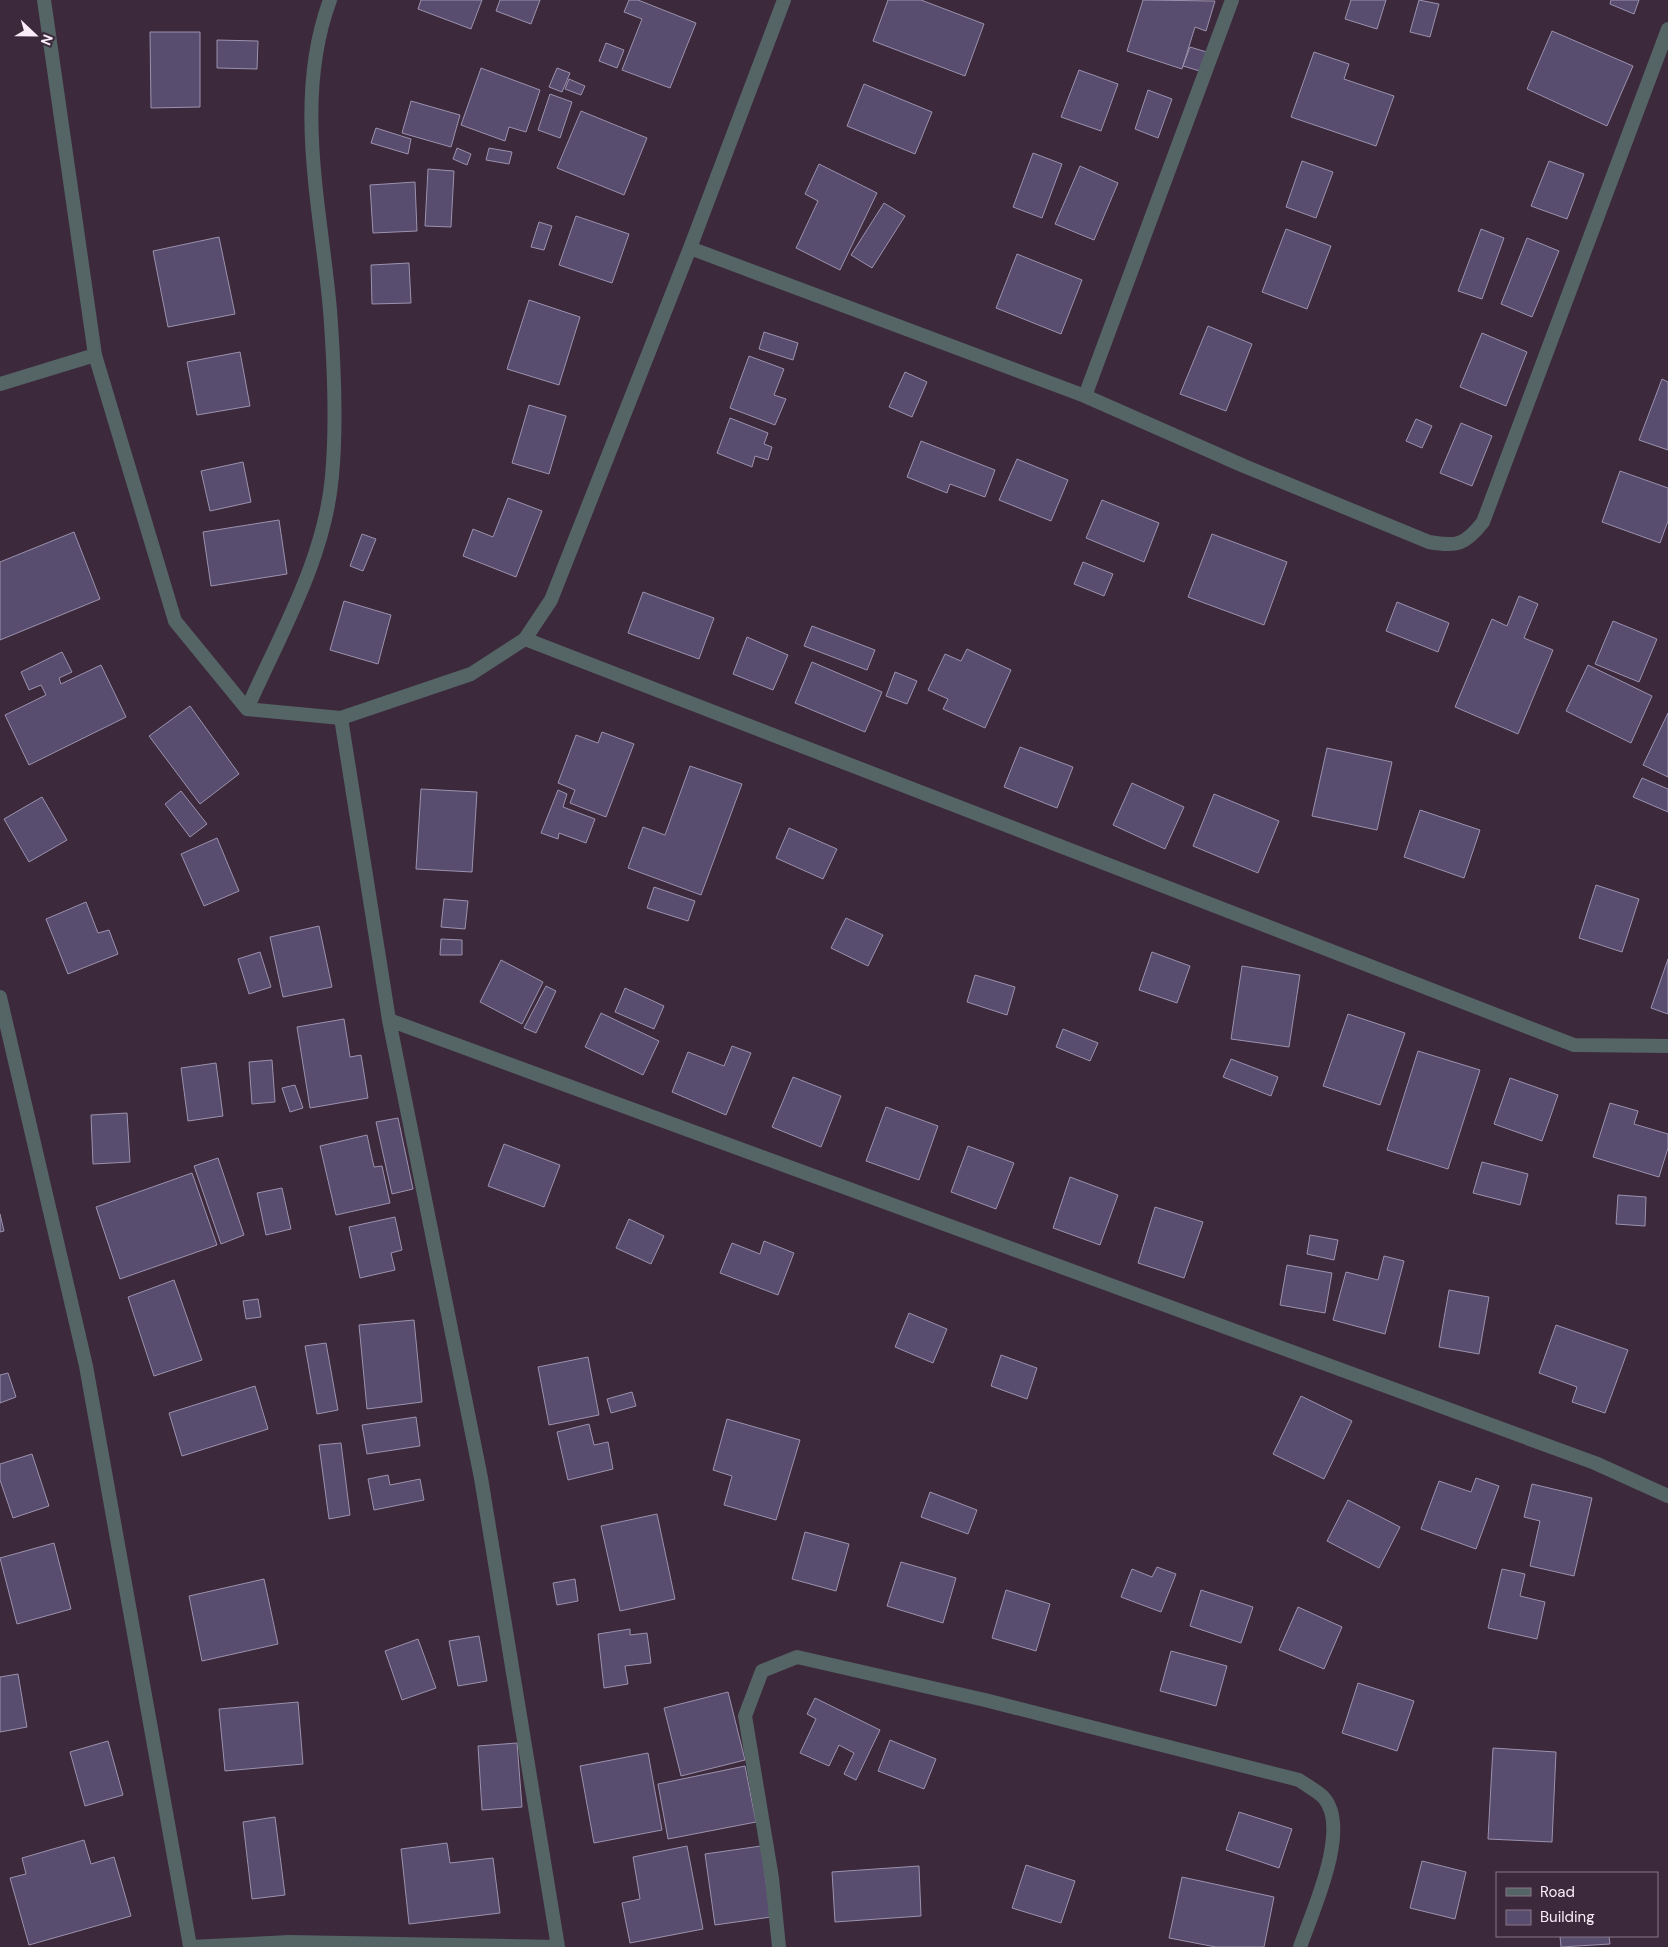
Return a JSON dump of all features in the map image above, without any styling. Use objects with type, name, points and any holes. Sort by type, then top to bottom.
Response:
[{"type":"street","points":[[44,0],[95,355],[175,621],[247,708],[341,718],[471,674],[525,639],[551,600],[690,248],[784,0]]},
{"type":"street","points":[[247,708],[311,567],[324,524],[332,477],[334,428],[330,311],[315,183],[311,113],[315,65],[323,19],[330,0]]},
{"type":"street","points":[[1085,396],[1232,0]]},
{"type":"street","points":[[690,248],[1085,396],[1235,462],[1429,542],[1451,546],[1472,536],[1483,522],[1668,29]]},
{"type":"street","points":[[0,384],[95,355]]},
{"type":"street","points":[[525,639],[1574,1045],[1668,1046]]},
{"type":"street","points":[[0,997],[86,1366],[190,1946],[289,1942],[560,1947],[480,1478],[389,1020],[341,718]]},
{"type":"street","points":[[389,1020],[1585,1460],[1668,1496]]},
{"type":"street","points":[[779,1947],[771,1869],[745,1716],[762,1671],[797,1657],[985,1700],[1299,1780],[1324,1798],[1334,1817],[1331,1859],[1300,1947]]},
{"type":"building","points":[[421,0],[482,0],[471,29],[418,9]]},
{"type":"building","points":[[500,0],[540,0],[531,24],[496,11]]},
{"type":"building","points":[[629,0],[638,0],[696,23],[670,88],[622,70],[642,19],[624,12]]},
{"type":"building","points":[[888,0],[921,0],[984,24],[965,76],[873,41]]},
{"type":"building","points":[[1143,0],[1215,1],[1206,31],[1195,27],[1182,69],[1127,51]]},
{"type":"building","points":[[1351,0],[1386,0],[1377,29],[1345,19]]},
{"type":"building","points":[[1419,0],[1439,4],[1430,37],[1410,32]]},
{"type":"building","points":[[1611,0],[1639,0],[1634,14],[1610,4]]},
{"type":"building","points":[[1552,31],[1633,66],[1607,126],[1527,89]]},
{"type":"building","points":[[150,32],[200,32],[200,107],[151,108]]},
{"type":"building","points":[[217,40],[258,41],[257,69],[217,68]]},
{"type":"building","points":[[606,43],[624,50],[617,68],[599,61]]},
{"type":"building","points":[[1190,47],[1210,53],[1203,72],[1183,66]]},
{"type":"building","points":[[1314,52],[1349,64],[1344,79],[1394,96],[1376,146],[1291,117]]},
{"type":"building","points":[[481,68],[540,90],[526,132],[509,127],[505,141],[461,125]]},
{"type":"building","points":[[557,68],[570,73],[562,92],[549,87]]},
{"type":"building","points":[[1079,70],[1118,84],[1101,131],[1061,117]]},
{"type":"building","points":[[569,79],[585,86],[581,95],[565,89]]},
{"type":"building","points":[[864,84],[932,112],[915,154],[847,126]]},
{"type":"building","points":[[1148,90],[1172,99],[1158,138],[1135,129]]},
{"type":"building","points":[[550,94],[572,102],[560,138],[538,130]]},
{"type":"building","points":[[411,101],[460,115],[451,147],[402,133]]},
{"type":"building","points":[[581,111],[647,138],[624,195],[557,168]]},
{"type":"building","points":[[376,128],[411,139],[408,154],[371,143]]},
{"type":"building","points":[[457,148],[471,154],[467,165],[453,159]]},
{"type":"building","points":[[489,148],[512,152],[509,164],[486,160]]},
{"type":"building","points":[[1033,153],[1062,164],[1042,218],[1013,207]]},
{"type":"building","points":[[1302,161],[1333,172],[1316,218],[1286,207]]},
{"type":"building","points":[[1549,161],[1584,174],[1567,219],[1531,206]]},
{"type":"building","points":[[819,164],[877,193],[840,270],[796,248],[818,201],[805,194]]},
{"type":"building","points":[[1080,166],[1118,183],[1094,240],[1055,224]]},
{"type":"building","points":[[428,169],[454,171],[451,227],[425,226]]},
{"type":"building","points":[[415,182],[417,231],[373,233],[370,185]]},
{"type":"building","points":[[884,203],[905,216],[872,268],[851,255]]},
{"type":"building","points":[[576,216],[629,234],[612,283],[559,265]]},
{"type":"building","points":[[539,222],[552,226],[544,250],[531,247]]},
{"type":"building","points":[[1286,229],[1331,246],[1307,309],[1262,292]]},
{"type":"building","points":[[1481,229],[1504,238],[1482,299],[1458,291]]},
{"type":"building","points":[[219,237],[235,314],[168,327],[153,251]]},
{"type":"building","points":[[1527,238],[1559,251],[1532,317],[1501,304]]},
{"type":"building","points":[[1017,254],[1082,280],[1061,334],[996,308]]},
{"type":"building","points":[[409,263],[411,303],[372,304],[371,265]]},
{"type":"building","points":[[529,300],[580,317],[559,385],[507,369]]},
{"type":"building","points":[[1208,326],[1252,344],[1226,411],[1180,394]]},
{"type":"building","points":[[764,332],[798,343],[793,360],[759,349]]},
{"type":"building","points":[[1482,333],[1527,352],[1506,406],[1460,387]]},
{"type":"building","points":[[240,352],[250,406],[197,415],[187,362]]},
{"type":"building","points":[[749,356],[784,369],[774,395],[786,399],[775,425],[730,408]]},
{"type":"building","points":[[905,372],[927,382],[912,417],[889,407]]},
{"type":"building","points":[[1662,379],[1668,382],[1668,450],[1639,440]]},
{"type":"building","points":[[529,405],[566,416],[549,474],[512,463]]},
{"type":"building","points":[[730,418],[768,433],[764,444],[772,447],[768,460],[755,456],[752,467],[717,453]]},
{"type":"building","points":[[1416,419],[1432,426],[1422,448],[1406,441]]},
{"type":"building","points":[[1461,423],[1492,436],[1472,486],[1440,473]]},
{"type":"building","points":[[921,441],[995,470],[985,497],[950,484],[947,493],[907,477]]},
{"type":"building","points":[[1017,459],[1068,480],[1051,521],[999,500]]},
{"type":"building","points":[[243,462],[251,502],[210,511],[201,471]]},
{"type":"building","points":[[1620,471],[1668,488],[1668,521],[1660,543],[1602,522]]},
{"type":"building","points":[[508,498],[542,511],[516,577],[463,556],[473,529],[493,537]]},
{"type":"building","points":[[1102,500],[1159,523],[1144,562],[1086,538]]},
{"type":"building","points":[[279,520],[287,574],[211,586],[203,532]]},
{"type":"building","points":[[74,532],[100,599],[0,640],[0,562]]},
{"type":"building","points":[[362,534],[376,539],[363,571],[350,566]]},
{"type":"building","points":[[1212,534],[1287,562],[1264,625],[1188,597]]},
{"type":"building","points":[[1083,562],[1113,574],[1104,596],[1074,584]]},
{"type":"building","points":[[643,592],[714,618],[699,659],[628,633]]},
{"type":"building","points":[[1519,596],[1538,604],[1524,638],[1553,650],[1518,734],[1455,707],[1492,619],[1507,626]]},
{"type":"building","points":[[344,601],[391,615],[378,664],[330,650]]},
{"type":"building","points":[[1397,602],[1449,623],[1438,652],[1386,631]]},
{"type":"building","points":[[1613,621],[1657,639],[1639,682],[1595,664]]},
{"type":"building","points":[[812,626],[875,650],[867,670],[804,646]]},
{"type":"building","points":[[747,637],[788,655],[773,690],[733,674]]},
{"type":"building","points":[[967,649],[1011,670],[985,728],[943,709],[948,699],[928,690],[945,654],[961,661]]},
{"type":"building","points":[[62,652],[72,672],[59,678],[61,684],[101,665],[126,717],[29,765],[5,715],[46,695],[41,685],[29,690],[21,672]]},
{"type":"building","points":[[812,662],[882,692],[865,732],[795,703]]},
{"type":"building","points":[[1588,665],[1652,696],[1631,743],[1566,711]]},
{"type":"building","points":[[895,672],[917,681],[907,704],[886,696]]},
{"type":"building","points":[[190,706],[239,774],[200,804],[149,736]]},
{"type":"building","points":[[1668,713],[1668,777],[1643,765]]},
{"type":"building","points":[[602,732],[634,744],[606,817],[570,803],[575,790],[558,783],[576,735],[598,743]]},
{"type":"building","points":[[1020,747],[1073,767],[1057,808],[1004,787]]},
{"type":"building","points":[[1327,748],[1392,762],[1377,830],[1312,816]]},
{"type":"building","points":[[690,766],[742,784],[701,895],[628,868],[643,827],[665,835]]},
{"type":"building","points":[[1642,778],[1668,789],[1668,812],[1633,797]]},
{"type":"building","points":[[1132,783],[1184,807],[1165,849],[1113,825]]},
{"type":"building","points":[[421,789],[477,792],[472,872],[416,869]]},
{"type":"building","points":[[558,790],[567,794],[563,807],[595,819],[586,843],[559,833],[558,839],[541,833]]},
{"type":"building","points":[[181,791],[207,824],[190,837],[165,804]]},
{"type":"building","points":[[1214,794],[1279,821],[1258,873],[1193,846]]},
{"type":"building","points":[[42,797],[67,840],[29,862],[4,819]]},
{"type":"building","points":[[1420,810],[1480,830],[1464,878],[1404,857]]},
{"type":"building","points":[[789,828],[837,849],[823,879],[776,858]]},
{"type":"building","points":[[217,838],[239,891],[204,906],[181,854]]},
{"type":"building","points":[[1596,885],[1639,899],[1622,952],[1579,938]]},
{"type":"building","points":[[654,887],[695,901],[688,921],[647,908]]},
{"type":"building","points":[[444,899],[468,901],[465,929],[441,927]]},
{"type":"building","points":[[86,902],[98,933],[109,930],[118,954],[68,974],[46,919]]},
{"type":"building","points":[[846,918],[883,935],[868,966],[831,948]]},
{"type":"building","points":[[319,926],[332,987],[283,997],[270,937]]},
{"type":"building","points":[[441,939],[462,940],[462,955],[440,955]]},
{"type":"building","points":[[260,952],[271,987],[249,994],[238,959]]},
{"type":"building","points":[[1152,952],[1190,966],[1177,1003],[1139,990]]},
{"type":"building","points":[[1668,959],[1668,1014],[1651,1008]]},
{"type":"building","points":[[501,960],[543,982],[522,1024],[480,1002]]},
{"type":"building","points":[[1242,966],[1300,975],[1289,1047],[1231,1039]]},
{"type":"building","points":[[975,975],[1015,987],[1007,1015],[967,1002]]},
{"type":"building","points":[[546,986],[556,991],[536,1033],[524,1028]]},
{"type":"building","points":[[625,988],[664,1006],[654,1029],[615,1012]]},
{"type":"building","points":[[601,1013],[659,1041],[643,1075],[585,1047]]},
{"type":"building","points":[[1348,1014],[1405,1033],[1380,1105],[1323,1086]]},
{"type":"building","points":[[344,1019],[350,1057],[361,1055],[368,1098],[310,1108],[297,1027]]},
{"type":"building","points":[[1063,1029],[1098,1043],[1090,1061],[1056,1047]]},
{"type":"building","points":[[732,1046],[751,1053],[726,1115],[672,1092],[688,1052],[724,1066]]},
{"type":"building","points":[[1418,1051],[1480,1070],[1448,1169],[1387,1150]]},
{"type":"building","points":[[1231,1059],[1278,1077],[1271,1096],[1223,1077]]},
{"type":"building","points":[[272,1060],[275,1102],[252,1104],[249,1062]]},
{"type":"building","points":[[216,1063],[223,1116],[188,1121],[181,1068]]},
{"type":"building","points":[[793,1077],[841,1096],[821,1147],[772,1127]]},
{"type":"building","points":[[1510,1078],[1558,1095],[1542,1141],[1494,1124]]},
{"type":"building","points":[[295,1085],[303,1108],[290,1112],[282,1088]]},
{"type":"building","points":[[1610,1103],[1638,1111],[1634,1124],[1668,1134],[1668,1148],[1659,1177],[1593,1157]]},
{"type":"building","points":[[886,1107],[938,1126],[919,1180],[866,1161]]},
{"type":"building","points":[[127,1113],[130,1162],[93,1164],[91,1115]]},
{"type":"building","points":[[398,1118],[413,1189],[392,1194],[376,1122]]},
{"type":"building","points":[[367,1135],[374,1167],[382,1166],[390,1203],[336,1215],[320,1146]]},
{"type":"building","points":[[504,1144],[560,1165],[544,1207],[488,1186]]},
{"type":"building","points":[[968,1146],[1014,1163],[996,1209],[951,1192]]},
{"type":"building","points":[[218,1158],[244,1235],[221,1244],[194,1166]]},
{"type":"building","points":[[1482,1162],[1528,1174],[1520,1205],[1473,1193]]},
{"type":"building","points":[[192,1173],[217,1245],[120,1279],[96,1207]]},
{"type":"building","points":[[1070,1177],[1118,1195],[1100,1245],[1053,1228]]},
{"type":"building","points":[[282,1188],[291,1229],[266,1235],[257,1193]]},
{"type":"building","points":[[1618,1195],[1646,1197],[1645,1226],[1616,1224]]},
{"type":"building","points":[[1155,1207],[1203,1222],[1184,1278],[1138,1263]]},
{"type":"building","points":[[0,1214],[4,1231],[0,1232]]},
{"type":"building","points":[[395,1217],[402,1250],[391,1253],[395,1270],[360,1278],[349,1227]]},
{"type":"building","points":[[629,1219],[664,1236],[651,1264],[616,1248]]},
{"type":"building","points":[[1310,1235],[1338,1240],[1334,1260],[1307,1254]]},
{"type":"building","points":[[764,1241],[794,1253],[778,1295],[720,1273],[732,1243],[760,1254]]},
{"type":"building","points":[[1384,1256],[1404,1261],[1385,1334],[1333,1320],[1346,1272],[1378,1280]]},
{"type":"building","points":[[1287,1265],[1332,1273],[1325,1313],[1280,1305]]},
{"type":"building","points":[[174,1280],[202,1360],[154,1376],[128,1297]]},
{"type":"building","points":[[1449,1290],[1489,1297],[1479,1354],[1439,1347]]},
{"type":"building","points":[[258,1299],[261,1317],[246,1319],[243,1301]]},
{"type":"building","points":[[909,1313],[947,1329],[933,1363],[895,1347]]},
{"type":"building","points":[[414,1320],[422,1402],[367,1409],[359,1325]]},
{"type":"building","points":[[1556,1325],[1628,1350],[1605,1413],[1572,1402],[1577,1387],[1539,1373]]},
{"type":"building","points":[[326,1343],[338,1410],[317,1414],[305,1346]]},
{"type":"building","points":[[1001,1355],[1037,1368],[1027,1399],[991,1386]]},
{"type":"building","points":[[588,1357],[599,1415],[549,1425],[538,1367]]},
{"type":"building","points":[[8,1373],[16,1397],[0,1403],[0,1375]]},
{"type":"building","points":[[255,1386],[268,1429],[182,1456],[169,1413]]},
{"type":"building","points":[[632,1392],[636,1406],[611,1413],[607,1399]]},
{"type":"building","points":[[1301,1396],[1352,1421],[1324,1479],[1273,1454]]},
{"type":"building","points":[[416,1417],[420,1446],[367,1454],[362,1425]]},
{"type":"building","points":[[727,1419],[800,1440],[776,1520],[724,1505],[732,1476],[713,1470]]},
{"type":"building","points":[[589,1424],[594,1445],[608,1442],[613,1469],[568,1480],[557,1432]]},
{"type":"building","points":[[341,1443],[350,1515],[329,1519],[319,1445]]},
{"type":"building","points":[[32,1454],[49,1506],[13,1518],[0,1480],[0,1464]]},
{"type":"building","points":[[388,1475],[390,1485],[420,1479],[424,1500],[374,1510],[368,1479]]},
{"type":"building","points":[[1476,1478],[1499,1486],[1476,1549],[1421,1529],[1439,1481],[1471,1492]]},
{"type":"building","points":[[1532,1484],[1592,1498],[1574,1576],[1530,1566],[1540,1521],[1524,1517]]},
{"type":"building","points":[[930,1492],[977,1510],[968,1534],[921,1517]]},
{"type":"building","points":[[1348,1500],[1400,1527],[1379,1568],[1327,1541]]},
{"type":"building","points":[[657,1514],[675,1599],[620,1611],[601,1526]]},
{"type":"building","points":[[805,1532],[849,1544],[836,1591],[792,1579]]},
{"type":"building","points":[[54,1543],[71,1609],[17,1624],[0,1558]]},
{"type":"building","points":[[901,1562],[956,1578],[943,1623],[887,1606]]},
{"type":"building","points":[[1157,1567],[1176,1574],[1161,1612],[1121,1597],[1132,1569],[1152,1577]]},
{"type":"building","points":[[1502,1569],[1525,1574],[1520,1596],[1545,1602],[1537,1639],[1488,1628]]},
{"type":"building","points":[[264,1579],[278,1644],[202,1661],[189,1596]]},
{"type":"building","points":[[575,1579],[578,1601],[557,1605],[553,1583]]},
{"type":"building","points":[[1006,1590],[1050,1604],[1036,1651],[992,1638]]},
{"type":"building","points":[[1201,1590],[1253,1607],[1241,1643],[1190,1626]]},
{"type":"building","points":[[1298,1607],[1342,1627],[1324,1669],[1279,1650]]},
{"type":"building","points":[[630,1629],[630,1635],[647,1633],[651,1663],[625,1666],[628,1684],[604,1688],[598,1634]]},
{"type":"building","points":[[479,1636],[487,1681],[458,1686],[449,1641]]},
{"type":"building","points":[[418,1639],[436,1688],[402,1700],[385,1651]]},
{"type":"building","points":[[1171,1651],[1227,1666],[1216,1706],[1160,1691]]},
{"type":"building","points":[[18,1674],[27,1727],[0,1732],[0,1677]]},
{"type":"building","points":[[1358,1683],[1414,1701],[1397,1751],[1342,1733]]},
{"type":"building","points":[[728,1692],[745,1760],[681,1776],[664,1708]]},
{"type":"building","points":[[815,1698],[880,1730],[856,1780],[844,1774],[854,1753],[839,1745],[829,1766],[800,1753],[816,1719],[807,1714]]},
{"type":"building","points":[[298,1702],[303,1764],[225,1771],[219,1709]]},
{"type":"building","points":[[890,1740],[936,1759],[924,1789],[878,1771]]},
{"type":"building","points":[[108,1741],[123,1795],[85,1806],[70,1752]]},
{"type":"building","points":[[517,1743],[522,1807],[482,1810],[478,1746]]},
{"type":"building","points":[[1493,1748],[1556,1752],[1552,1842],[1488,1839]]},
{"type":"building","points":[[648,1753],[662,1830],[594,1843],[580,1766]]},
{"type":"building","points":[[745,1766],[756,1822],[668,1839],[658,1784]]},
{"type":"building","points":[[1239,1812],[1292,1829],[1279,1868],[1226,1850]]},
{"type":"building","points":[[275,1817],[285,1895],[252,1899],[243,1822]]},
{"type":"building","points":[[84,1840],[91,1864],[114,1857],[131,1916],[29,1945],[10,1878],[26,1874],[22,1858]]},
{"type":"building","points":[[447,1843],[450,1863],[493,1858],[500,1913],[409,1924],[401,1849]]},
{"type":"building","points":[[687,1846],[703,1929],[630,1943],[622,1903],[640,1899],[633,1857]]},
{"type":"building","points":[[761,1846],[771,1917],[715,1925],[705,1854]]},
{"type":"building","points":[[1422,1861],[1466,1872],[1455,1919],[1410,1908]]},
{"type":"building","points":[[1026,1865],[1075,1881],[1061,1923],[1012,1908]]},
{"type":"building","points":[[919,1866],[921,1916],[835,1922],[832,1872]]},
{"type":"building","points":[[1182,1877],[1274,1897],[1264,1947],[1216,1947],[1169,1938]]},
{"type":"building","points":[[1560,1937],[1609,1937],[1610,1944],[1561,1947]]}]
